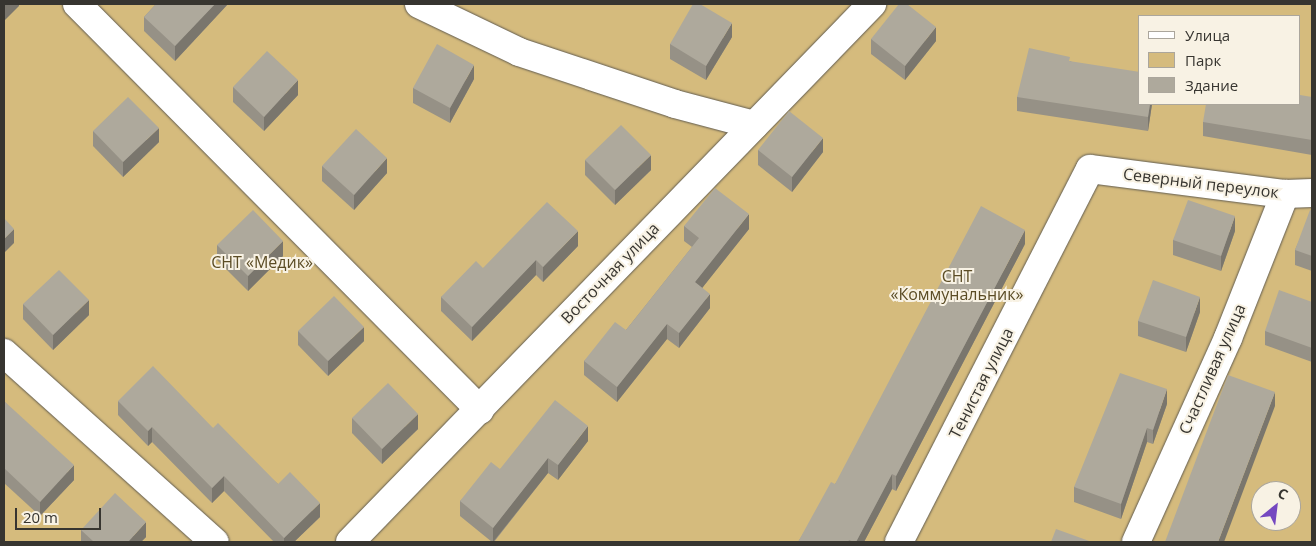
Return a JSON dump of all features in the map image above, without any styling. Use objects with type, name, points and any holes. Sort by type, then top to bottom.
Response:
[{"type":"street","points":[[77,4],[480,410]]},
{"type":"street","points":[[419,4],[519,52],[675,104],[754,125]]},
{"type":"street","name":"Восточная улица","points":[[350,542],[872,4]]},
{"type":"street","name":"Северный переулок","points":[[1090,169],[1285,194],[1312,193]]},
{"type":"street","name":"Тенистая улица","points":[[899,542],[1090,169]]},
{"type":"street","name":"Счастливая улица","points":[[1136,542],[1228,338],[1285,194]]},
{"type":"street","points":[[4,353],[215,542]]},
{"type":"green space","points":[[4,4],[1312,4],[1312,542],[4,542]]},
{"type":"building","points":[[156,4],[215,4],[175,46],[144,17]]},
{"type":"building","points":[[693,4],[700,4],[732,23],[706,66],[670,44]]},
{"type":"building","points":[[899,4],[907,4],[936,27],[905,66],[871,39]]},
{"type":"building","points":[[437,44],[474,65],[450,108],[413,88]]},
{"type":"building","points":[[1029,48],[1070,57],[1069,61],[1138,72],[1138,105],[1150,105],[1148,117],[1017,97]]},
{"type":"building","points":[[267,51],[298,80],[264,117],[233,87]]},
{"type":"building","points":[[1301,95],[1312,97],[1312,140],[1203,122],[1206,105],[1301,105]]},
{"type":"building","points":[[128,97],[159,128],[123,162],[93,131]]},
{"type":"building","points":[[789,111],[823,138],[792,177],[758,150]]},
{"type":"building","points":[[621,125],[651,155],[615,190],[585,160]]},
{"type":"building","points":[[356,129],[387,158],[354,195],[322,166]]},
{"type":"building","points":[[715,188],[749,214],[695,282],[710,294],[679,333],[667,324],[617,387],[584,361],[615,322],[626,330],[699,238],[684,226]]},
{"type":"building","points":[[1188,200],[1235,216],[1221,256],[1173,240]]},
{"type":"building","points":[[547,202],[578,231],[543,267],[536,260],[472,327],[441,297],[476,261],[483,268]]},
{"type":"building","points":[[981,206],[1025,230],[896,476],[892,474],[856,542],[849,540],[848,542],[798,542],[831,482],[835,484]]},
{"type":"building","points":[[253,210],[283,241],[248,276],[217,245]]},
{"type":"building","points":[[1310,210],[1312,211],[1312,256],[1295,250]]},
{"type":"building","points":[[4,218],[14,229],[4,239]]},
{"type":"building","points":[[59,270],[89,300],[53,335],[23,304]]},
{"type":"building","points":[[1153,280],[1200,297],[1186,337],[1138,321]]},
{"type":"building","points":[[1279,290],[1312,302],[1312,348],[1265,331]]},
{"type":"building","points":[[334,296],[364,327],[328,361],[298,331]]},
{"type":"building","points":[[153,366],[213,428],[218,423],[278,484],[290,472],[320,503],[284,538],[224,476],[212,488],[152,427],[148,431],[118,401]]},
{"type":"building","points":[[1120,373],[1167,389],[1153,430],[1147,428],[1121,504],[1074,487]]},
{"type":"building","points":[[1228,375],[1275,392],[1218,542],[1165,542]]},
{"type":"building","points":[[388,383],[418,414],[382,449],[352,418]]},
{"type":"building","points":[[555,400],[588,426],[558,465],[548,458],[493,528],[460,501],[491,462],[500,469]]},
{"type":"building","points":[[4,401],[74,465],[40,502],[4,468]]},
{"type":"building","points":[[115,493],[146,522],[128,542],[94,542],[81,530]]},
{"type":"building","points":[[1056,529],[1092,542],[1051,542]]},
{"type":"park label","name":"СНТ «Медик»","points":[[262,262]]},
{"type":"park label","name":"СНТ «Коммунальник»","points":[[957,285]]}]
